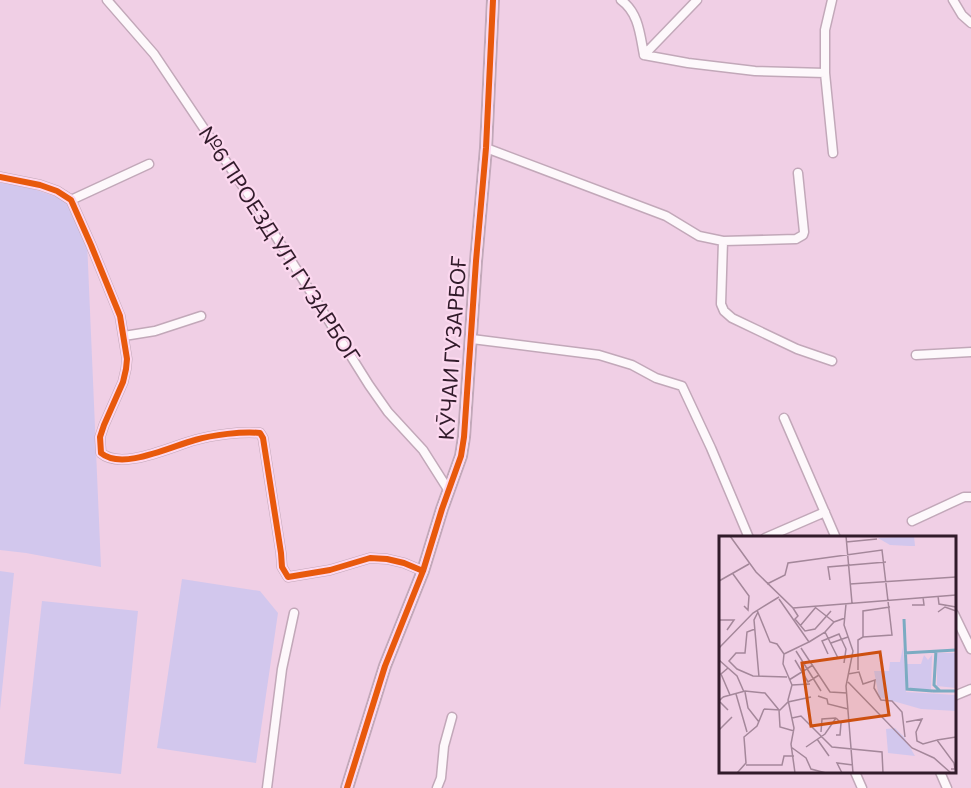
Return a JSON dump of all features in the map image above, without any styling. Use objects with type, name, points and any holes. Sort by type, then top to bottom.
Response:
[{"type":"street","name":"№6 ПРОЕЗД УЛ. ГУЗАРБОГ","points":[[107,0],[154,54],[270,227],[369,385],[388,412],[423,450],[449,491]]},
{"type":"street","name":"КӮЧАИ ГУЗАРБОҒ","points":[[347,788],[385,666],[423,571],[461,456],[486,148],[493,0]]},
{"type":"street","points":[[621,0],[631,8],[636,17],[644,56]]},
{"type":"street","points":[[644,56],[697,0]]},
{"type":"street","points":[[832,0],[825,30],[825,73],[833,153]]},
{"type":"street","points":[[953,0],[962,15],[971,23]]},
{"type":"street","points":[[644,56],[755,71],[825,73]]},
{"type":"street","points":[[486,148],[666,216],[699,236],[723,241],[796,239],[803,235],[798,173]]},
{"type":"street","points":[[71,200],[149,165]]},
{"type":"street","points":[[0,177],[40,185],[57,191],[71,200],[120,316],[128,359],[123,382],[100,437],[101,453],[106,458],[128,459],[145,456],[197,439],[240,433],[260,433],[263,438],[282,567],[288,577],[330,570],[370,558],[404,563],[423,571]]},
{"type":"street","points":[[723,241],[721,304],[724,311],[732,318],[797,349],[832,361]]},
{"type":"street","points":[[123,336],[155,331],[201,316]]},
{"type":"street","points":[[472,339],[599,355],[632,364],[656,378],[682,386],[748,536]]},
{"type":"street","points":[[916,355],[971,352]]},
{"type":"street","points":[[784,418],[836,536]]},
{"type":"street","points":[[912,521],[964,497],[971,497]]},
{"type":"street","points":[[767,536],[825,512]]},
{"type":"street","points":[[267,788],[282,669],[294,613]]},
{"type":"street","points":[[956,618],[971,647]]},
{"type":"street","points":[[956,695],[971,689]]},
{"type":"street","points":[[437,788],[441,778],[444,746],[452,717]]},
{"type":"street","points":[[856,773],[862,788]]},
{"type":"street","points":[[941,773],[947,788]]},
{"type":"shaded area","points":[[0,183],[19,184],[68,201],[87,241],[101,567],[0,550]]},
{"type":"shaded area","points":[[0,571],[14,573],[0,710]]},
{"type":"shaded area","points":[[182,579],[260,591],[278,613],[256,763],[157,748]]},
{"type":"shaded area","points":[[42,601],[138,611],[121,774],[24,764]]},
{"type":"cycle path","points":[[347,788],[385,666],[423,571],[461,456],[486,148],[493,0]]},
{"type":"cycle path","points":[[0,177],[40,185],[57,191],[71,200],[120,316],[127,359],[126,369],[123,382],[100,437],[101,453],[110,458],[134,458],[210,437],[236,433],[260,433],[263,438],[282,567],[288,577],[330,570],[370,558],[404,563],[423,571]]}]
